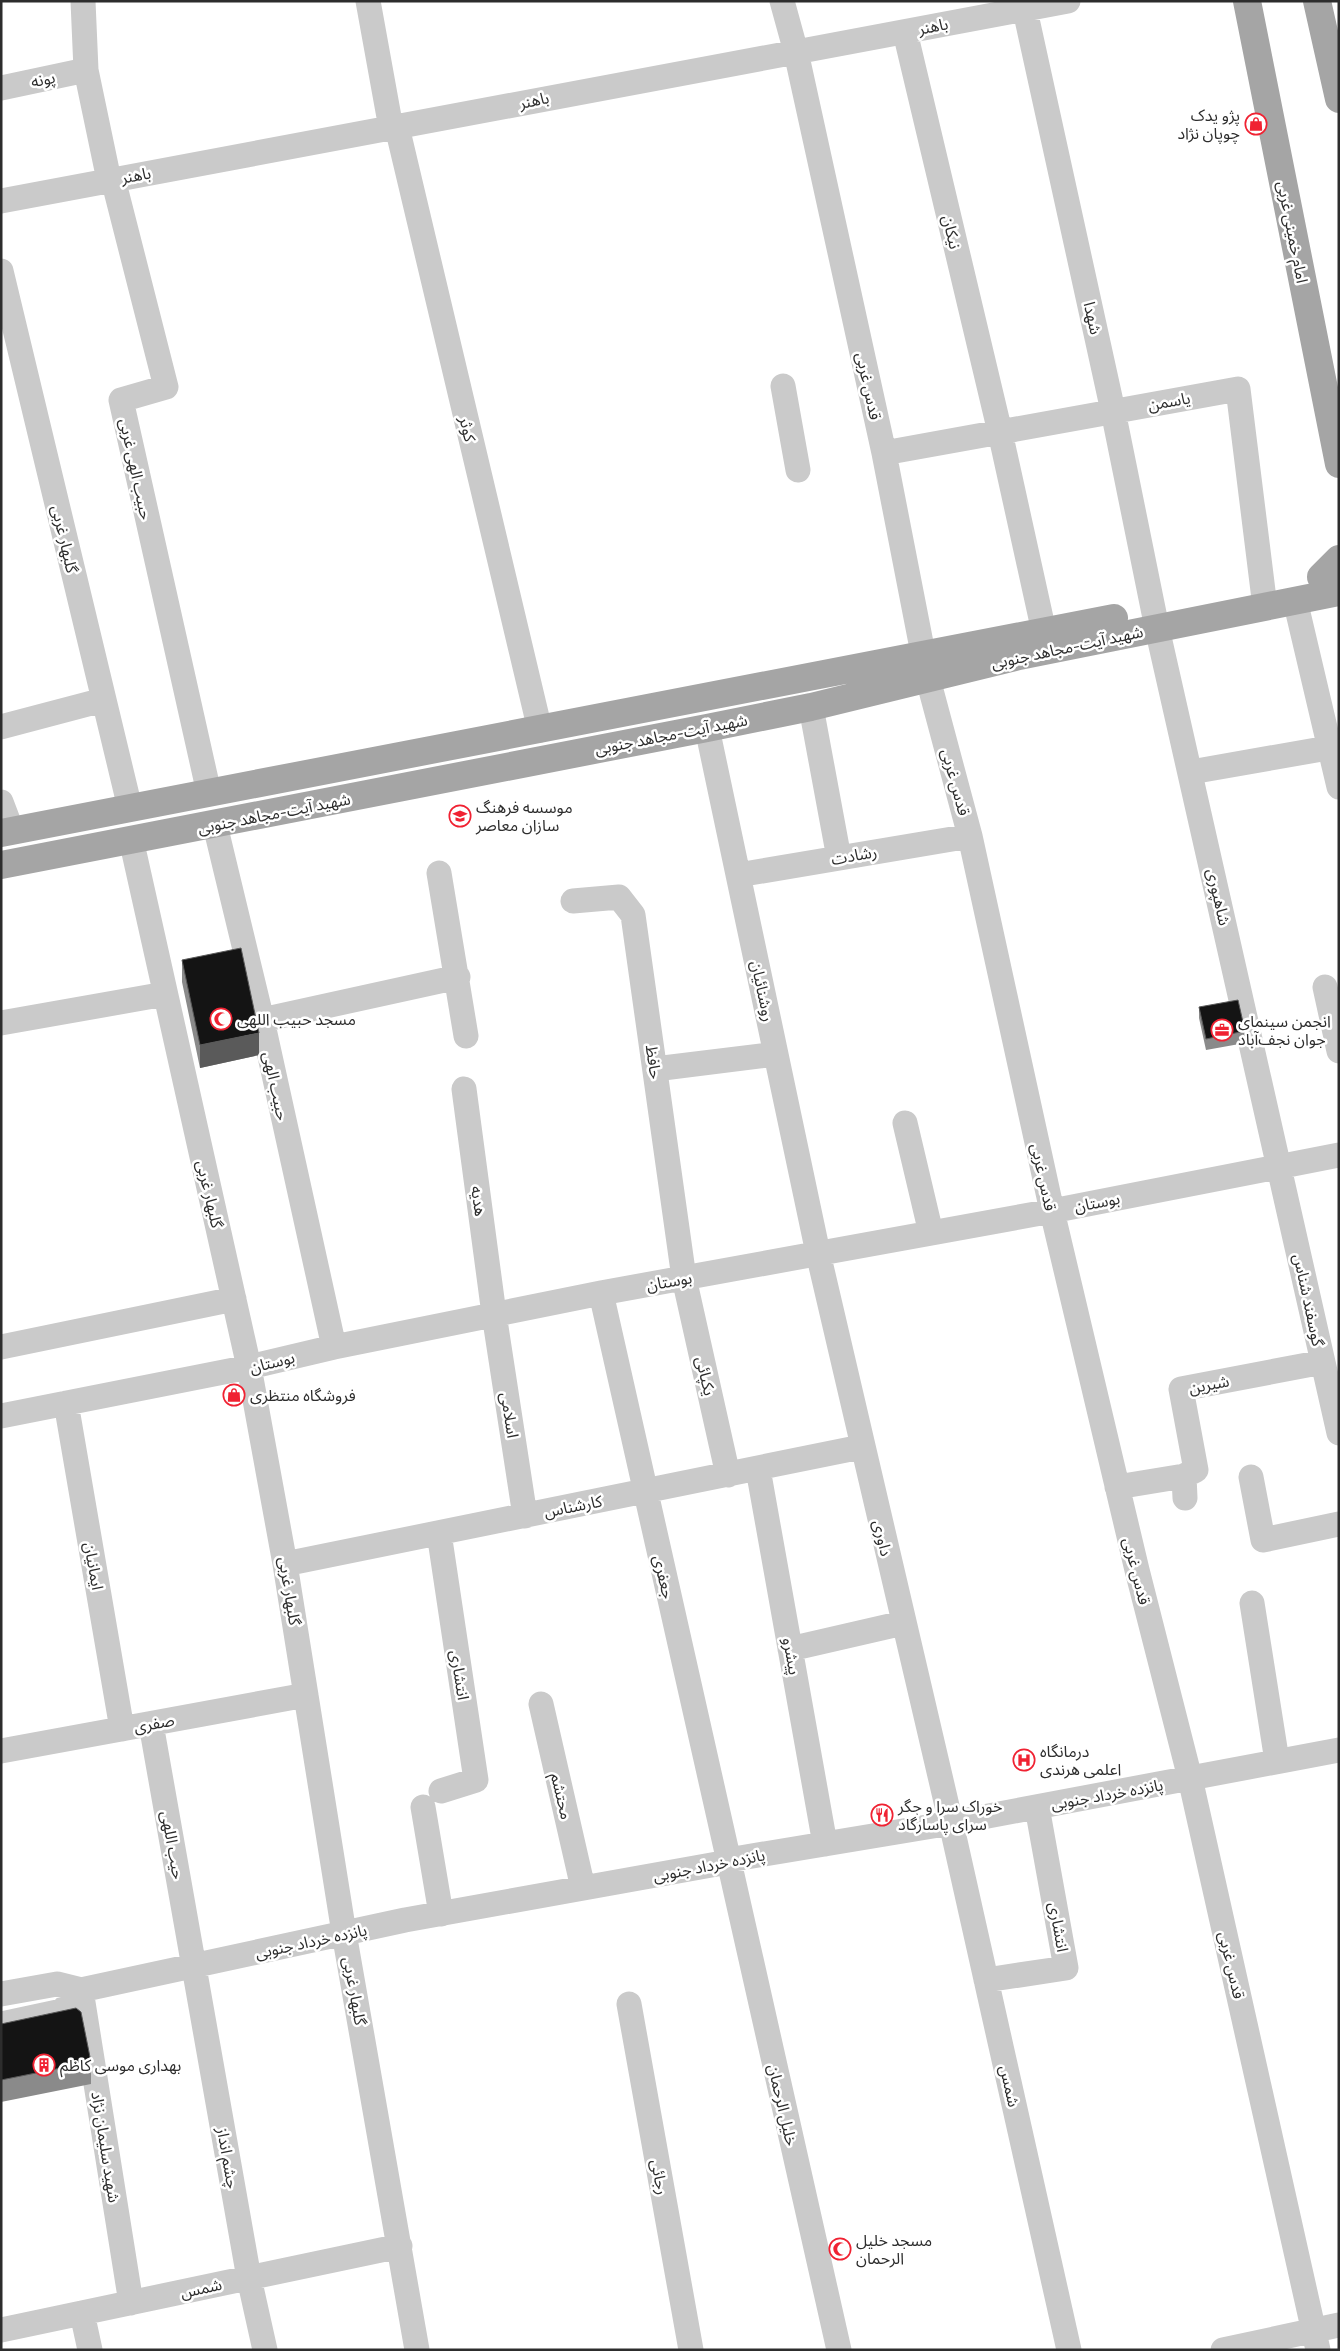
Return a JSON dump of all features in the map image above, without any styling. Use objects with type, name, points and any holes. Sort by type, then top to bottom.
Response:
[{"type":"main road","name":"امام خمینی غربی","points":[[1247,1],[1339,464]]},
{"type":"main road","points":[[1317,1],[1339,98]]},
{"type":"main road","name":"شهید آیت-مجاهد جنوبی","points":[[6,832],[540,730],[926,666],[1333,583]]},
{"type":"main road","name":"شهید آیت-مجاهد جنوبی","points":[[1264,598],[1295,600],[1333,583]]},
{"type":"main road","name":"شهید آیت-مجاهد جنوبی","points":[[1,865],[131,839],[216,825],[811,706],[926,666]]},
{"type":"street","points":[[83,1],[86,70],[111,179]]},
{"type":"street","name":"کوثر","points":[[368,1],[394,127],[540,730]]},
{"type":"street","name":"قدس غربی","points":[[782,1],[796,52],[884,453],[926,666],[970,836],[1052,1211],[1117,1487],[1190,1778],[1316,2340]]},
{"type":"street","name":"باهنر","points":[[1,201],[540,98],[905,32],[1024,5],[1068,1]]},
{"type":"street","name":"شهدا","points":[[1024,5],[1114,411],[1156,619]]},
{"type":"street","name":"نیکان","points":[[905,32],[1000,432],[1046,641]]},
{"type":"street","name":"پونه","points":[[1,88],[86,70]]},
{"type":"street","name":"حبیب الهی غربی","points":[[111,179],[166,387],[121,400],[209,794]]},
{"type":"street","name":"گلبهار غربی","points":[[1,271],[130,808]]},
{"type":"street","points":[[783,386],[798,470]]},
{"type":"street","name":"یاسمن","points":[[884,453],[1238,389],[1264,598]]},
{"type":"street","points":[[1295,600],[1334,747],[1339,787]]},
{"type":"street","name":"شاهپوری","points":[[1156,619],[1279,1167]]},
{"type":"street","points":[[1,727],[103,700]]},
{"type":"street","points":[[811,706],[839,858]]},
{"type":"street","name":"روشنائیان","points":[[707,728],[818,1254]]},
{"type":"street","points":[[1191,772],[1334,747]]},
{"type":"street","points":[[1,802],[6,832]]},
{"type":"street","name":"حبیب الهی","points":[[216,825],[262,1020],[334,1347]]},
{"type":"street","name":"رشادت","points":[[738,874],[970,836]]},
{"type":"street","name":"گلبهار غربی","points":[[131,839],[249,1367],[285,1564],[344,1934],[418,2350]]},
{"type":"street","points":[[439,873],[458,977],[466,1036]]},
{"type":"street","name":"حافظ","points":[[573,901],[619,897],[633,915],[684,1278]]},
{"type":"street","points":[[262,1020],[458,977]]},
{"type":"street","points":[[1325,987],[1339,1051]]},
{"type":"street","points":[[1,1023],[165,994]]},
{"type":"street","points":[[655,1069],[776,1054]]},
{"type":"street","name":"هدیه","points":[[464,1089],[494,1314]]},
{"type":"street","points":[[904,1123],[931,1233]]},
{"type":"street","name":"بوستان","points":[[1,1416],[249,1367],[334,1347],[601,1293],[1052,1211],[1339,1155]]},
{"type":"street","name":"گوسفند شناس","points":[[1279,1167],[1339,1433]]},
{"type":"street","name":"داوری","points":[[818,1254],[861,1447],[951,1823]]},
{"type":"street","name":"یکپائی","points":[[684,1278],[728,1475]]},
{"type":"street","name":"جعفری","points":[[601,1293],[728,1860]]},
{"type":"street","points":[[1,1347],[234,1299]]},
{"type":"street","name":"اسلامی","points":[[494,1314],[526,1516]]},
{"type":"street","name":"شیرین","points":[[1117,1487],[1184,1487],[1196,1470],[1181,1388],[1323,1362]]},
{"type":"street","name":"ایمانیان","points":[[66,1403],[122,1729]]},
{"type":"street","name":"کارشناس","points":[[285,1564],[861,1447]]},
{"type":"street","name":"پیشرو","points":[[758,1469],[825,1844]]},
{"type":"street","points":[[1251,1477],[1263,1540],[1339,1524]]},
{"type":"street","name":"انتشاری","points":[[439,1534],[476,1780],[432,1799],[441,1914]]},
{"type":"street","points":[[1252,1604],[1277,1762]]},
{"type":"street","points":[[790,1649],[904,1623]]},
{"type":"street","name":"صفری","points":[[1,1751],[306,1695]]},
{"type":"street","name":"محتشم","points":[[541,1704],[583,1888]]},
{"type":"street","name":"حیب اللهی","points":[[151,1724],[194,1966]]},
{"type":"street","name":"پانزده خرداد جنوبی","points":[[81,1990],[441,1914],[718,1864],[728,1860],[951,1823],[1339,1750]]},
{"type":"street","name":"انتشاری","points":[[986,1980],[1066,1968],[1037,1807]]},
{"type":"street","name":"شمس","points":[[951,1823],[1069,2350]]},
{"type":"street","name":"خلیل الرحمان","points":[[728,1860],[839,2350]]},
{"type":"street","name":"چشم انداز","points":[[194,1966],[249,2278],[266,2350]]},
{"type":"street","points":[[1,1994],[57,1984],[81,1990],[62,2011],[1,2024]]},
{"type":"street","name":"شهید سلیمان نژاد","points":[[81,1990],[131,2303]]},
{"type":"street","name":"رجائی","points":[[629,2004],[691,2350]]},
{"type":"street","name":"شمس","points":[[1,2330],[400,2246]]},
{"type":"street","points":[[82,2313],[90,2350]]},
{"type":"street","points":[[1223,2350],[1316,2340],[1339,2325]]},
{"type":"building","name":"مسجد حبیب اللهی","points":[[241,948],[259,1033],[200,1045],[182,960]]},
{"type":"building","name":"انجمن سینمای جوان نجف‌آباد","points":[[1238,1000],[1245,1031],[1206,1039],[1199,1007]]},
{"type":"building","points":[[76,2008],[81,2012],[91,2062],[1,2080],[1,2024]]},
{"type":"place","name":"پژو یدک چوپان نژاد","points":[[1256,124]]},
{"type":"place","name":"موسسه فرهنگ سازان معاصر","points":[[460,816]]},
{"type":"place","name":"مسجد حبیب اللهی","points":[[221,1019]]},
{"type":"place","name":"انجمن سینمای جوان نجف‌آباد","points":[[1222,1030]]},
{"type":"place","name":"فروشگاه منتظری","points":[[234,1395]]},
{"type":"place","name":"درمانگاه اعلمی هرندی","points":[[1024,1760]]},
{"type":"place","name":"خوراک سرا و جگر سرای پاسارگاد","points":[[882,1815]]},
{"type":"place","name":"بهداری موسی کاظم","points":[[44,2065]]},
{"type":"place","name":"مسجد خلیل الرحمان","points":[[840,2249]]}]
